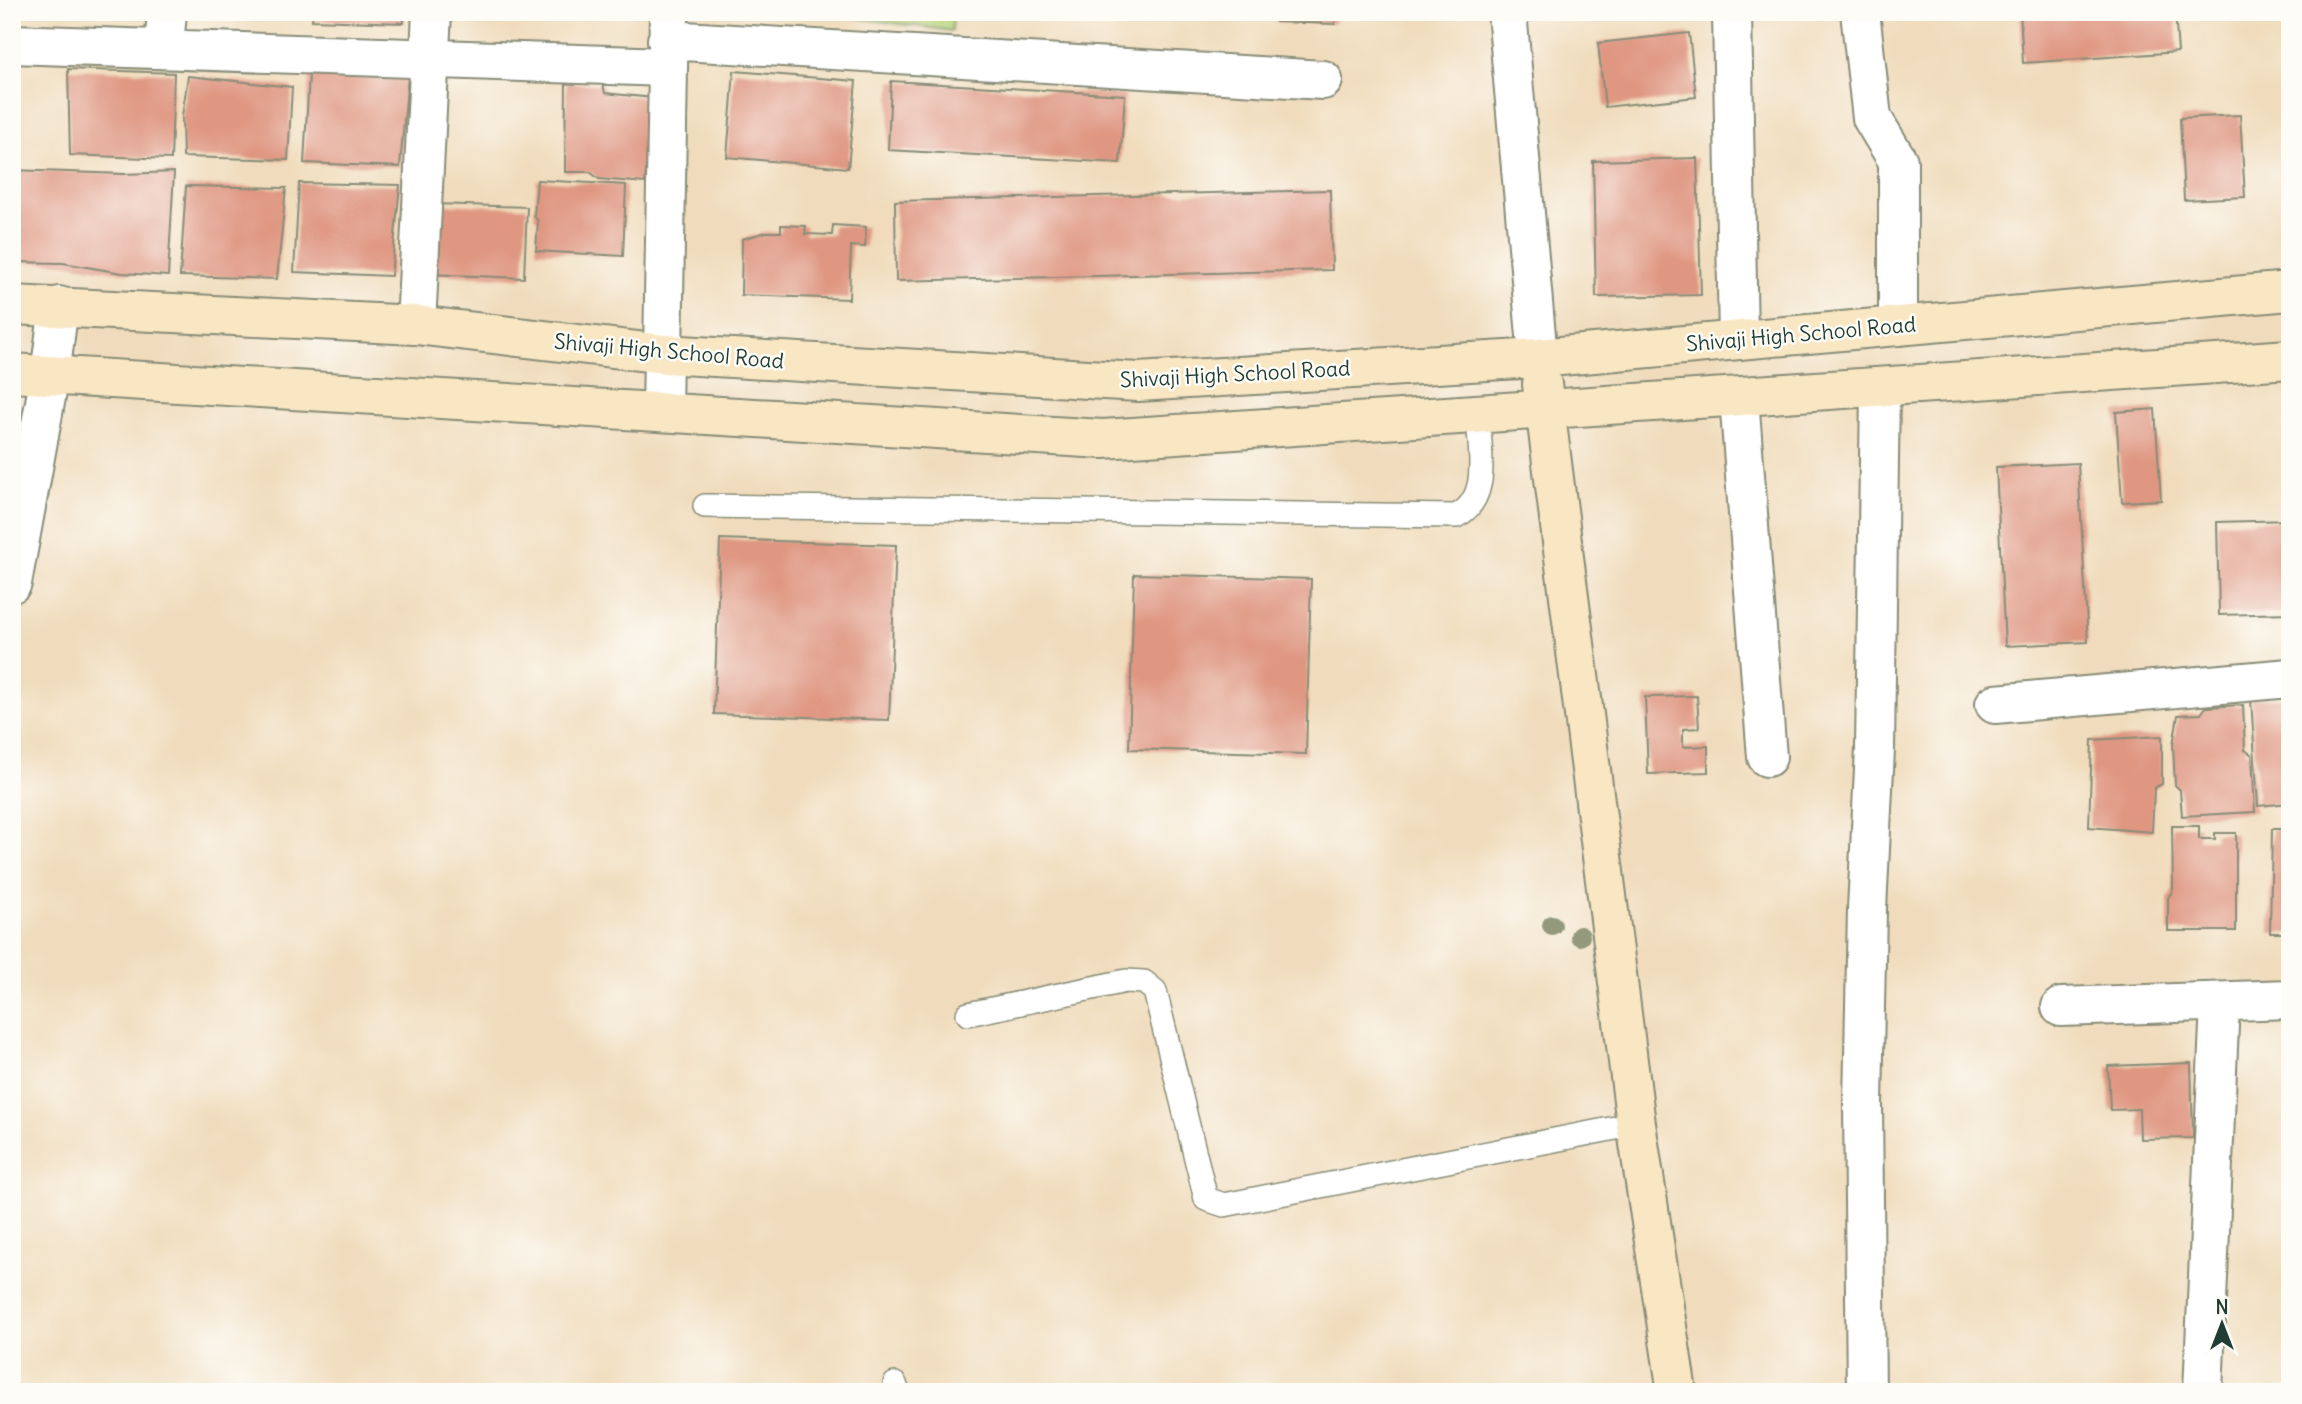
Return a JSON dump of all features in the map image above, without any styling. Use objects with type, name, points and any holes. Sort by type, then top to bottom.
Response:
[{"type":"street","points":[[416,325],[432,12]]},
{"type":"street","points":[[1507,12],[1538,358],[1636,1124],[1677,1392]]},
{"type":"street","points":[[1732,12],[1738,340]]},
{"type":"street","points":[[1860,12],[1872,118],[1898,161],[1898,326]]},
{"type":"street","points":[[12,44],[165,30],[431,57],[667,40],[1323,80]]},
{"type":"street","points":[[662,412],[667,40]]},
{"type":"street","name":"Shivaji High School Road","points":[[12,305],[416,325],[664,354],[1138,382],[1538,358],[2290,291]]},
{"type":"street","points":[[12,583],[50,375],[59,306]]},
{"type":"street","points":[[12,373],[1102,439],[2290,359]]},
{"type":"street","points":[[1866,1392],[1863,1090],[1867,909],[1875,748],[1880,388]]},
{"type":"street","points":[[1739,398],[1767,757]]},
{"type":"street","points":[[1994,704],[2290,678]]},
{"type":"street","points":[[2061,1007],[2290,999]]},
{"type":"street","points":[[2203,1392],[2220,1002]]},
{"type":"lane","points":[[705,506],[1456,516],[1469,510],[1477,498],[1480,477],[1478,415]]},
{"type":"lane","points":[[968,1014],[1126,981],[1144,982],[1155,991],[1206,1199],[1224,1205],[1636,1124]]},
{"type":"green space","points":[[813,12],[953,12],[952,31]]},
{"type":"building","points":[[313,12],[404,12],[404,23],[312,20]]},
{"type":"building","points":[[1277,12],[1336,12],[1335,24],[1276,22]]},
{"type":"building","points":[[2020,12],[2175,12],[2178,52],[2023,63]]},
{"type":"building","points":[[1689,33],[1696,97],[1605,107],[1598,43]]},
{"type":"building","points":[[68,69],[174,73],[171,159],[70,155]]},
{"type":"building","points":[[734,71],[856,81],[848,168],[727,157]]},
{"type":"building","points":[[309,74],[408,76],[400,167],[304,163]]},
{"type":"building","points":[[188,76],[292,87],[288,160],[183,157],[182,116]]},
{"type":"building","points":[[891,81],[1125,95],[1120,163],[888,150]]},
{"type":"building","points":[[566,83],[603,84],[605,93],[653,98],[645,183],[599,179],[590,172],[565,172]]},
{"type":"building","points":[[2240,115],[2245,197],[2184,200],[2180,118]]},
{"type":"building","points":[[1697,158],[1701,295],[1596,297],[1593,161]]},
{"type":"building","points":[[12,170],[124,174],[174,172],[168,276],[122,273],[63,263],[12,262]]},
{"type":"building","points":[[537,180],[626,185],[623,256],[536,251],[538,221],[534,216]]},
{"type":"building","points":[[299,183],[400,185],[391,276],[294,272]]},
{"type":"building","points":[[186,186],[286,188],[277,279],[180,276]]},
{"type":"building","points":[[1330,190],[1332,270],[896,281],[895,201]]},
{"type":"building","points":[[435,204],[527,207],[524,278],[428,274]]},
{"type":"building","points":[[781,225],[806,226],[805,234],[832,235],[833,225],[866,227],[865,247],[851,246],[849,299],[741,295],[742,239],[766,232],[781,232]]},
{"type":"building","points":[[2155,409],[2161,500],[2122,502],[2116,412]]},
{"type":"building","points":[[2078,463],[2088,642],[2005,646],[1996,467]]},
{"type":"building","points":[[2290,520],[2290,613],[2219,615],[2217,522]]},
{"type":"building","points":[[720,539],[896,545],[889,720],[714,714]]},
{"type":"building","points":[[1134,574],[1311,579],[1306,754],[1129,749]]},
{"type":"building","points":[[1697,696],[1699,728],[1683,729],[1683,747],[1708,746],[1708,772],[1648,774],[1645,697]]},
{"type":"building","points":[[2290,697],[2290,803],[2258,806],[2251,699]]},
{"type":"building","points":[[2243,705],[2245,750],[2252,755],[2255,812],[2182,816],[2180,790],[2175,785],[2173,745],[2178,715],[2201,714],[2206,707]]},
{"type":"building","points":[[2162,736],[2162,784],[2154,788],[2152,832],[2089,827],[2092,740]]},
{"type":"building","points":[[2172,826],[2199,826],[2199,839],[2215,839],[2215,833],[2236,833],[2236,931],[2168,931],[2168,898],[2173,890]]},
{"type":"building","points":[[2272,829],[2290,829],[2290,933],[2270,933]]},
{"type":"building","points":[[2191,1063],[2193,1138],[2140,1139],[2139,1109],[2110,1110],[2108,1066]]}]
